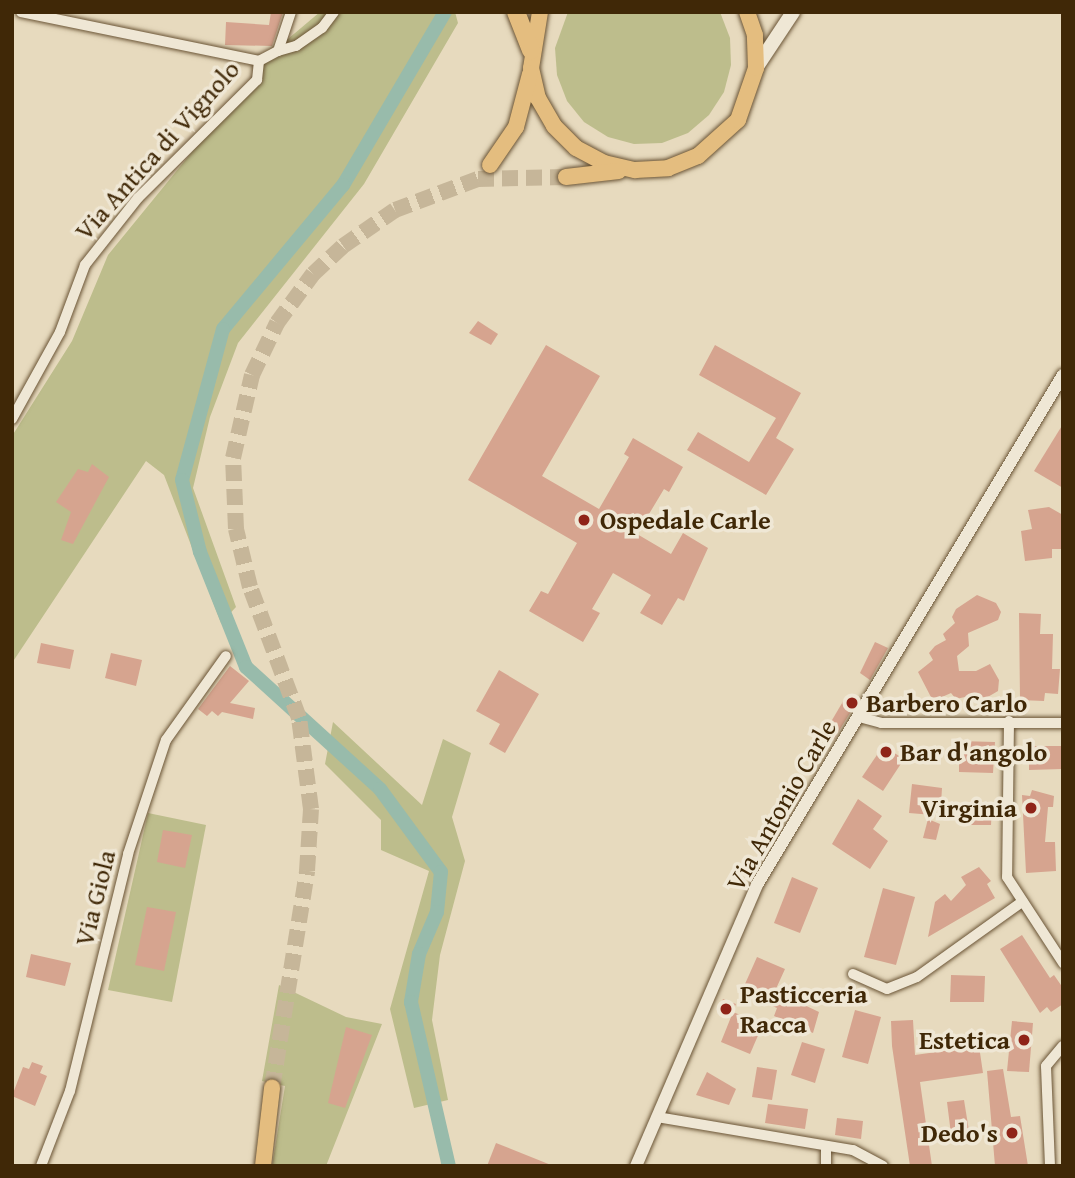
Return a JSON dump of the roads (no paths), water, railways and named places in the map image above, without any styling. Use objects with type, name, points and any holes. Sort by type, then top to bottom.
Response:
[{"type":"highway","points":[[516,12],[531,59]]},
{"type":"main road","points":[[490,165],[516,127],[540,12]]},
{"type":"main road","points":[[747,12],[755,35],[757,68]]},
{"type":"main road","points":[[566,177],[668,168],[698,156],[724,137],[748,101],[757,68],[793,12]]},
{"type":"main road","points":[[531,59],[538,99],[554,126],[576,148],[604,163],[635,170]]},
{"type":"main road","points":[[262,1166],[272,1087]]},
{"type":"street","name":"Via Antica di Vignolo","points":[[21,12],[259,61],[278,51],[296,46],[322,28],[334,12]]},
{"type":"street","points":[[278,51],[291,12]]},
{"type":"street","name":"Via Antica di Vignolo","points":[[12,419],[60,332],[85,265],[138,198],[257,80],[259,61]]},
{"type":"street","name":"Via Antonio Carle","points":[[636,1166],[757,885],[1063,375]]},
{"type":"street","name":"Via Giola","points":[[41,1166],[70,1091],[128,854],[166,740],[226,656]]},
{"type":"street","points":[[859,717],[881,723],[1063,723]]},
{"type":"street","points":[[1009,721],[1007,877],[1063,963]]},
{"type":"street","points":[[853,974],[887,989],[917,977],[1023,901]]},
{"type":"street","points":[[1050,1166],[1045,1066],[1063,1046]]},
{"type":"street","points":[[657,1117],[853,1150],[883,1166]]},
{"type":"street","points":[[826,1147],[826,1166]]},
{"type":"waterway","points":[[445,12],[343,185],[223,329],[182,480],[200,552],[246,667],[380,789],[441,872],[437,912],[419,954],[411,1002],[449,1166]]},
{"type":"tunnel","points":[[272,1088],[307,871],[311,809],[299,718],[250,587],[236,529],[233,458],[252,375],[277,323],[313,274],[343,246],[395,210],[478,179],[566,177]]},
{"type":"place","name":"Ospedale Carle","points":[[584,520]]},
{"type":"place","name":"Barbero Carlo","points":[[852,703]]},
{"type":"place","name":"Bar d'angolo","points":[[886,752]]},
{"type":"place","name":"Virginia","points":[[1031,808]]},
{"type":"place","name":"Pasticceria Racca","points":[[726,1009]]},
{"type":"place","name":"Estetica","points":[[1024,1040]]},
{"type":"place","name":"Dedo's","points":[[1012,1133]]}]
